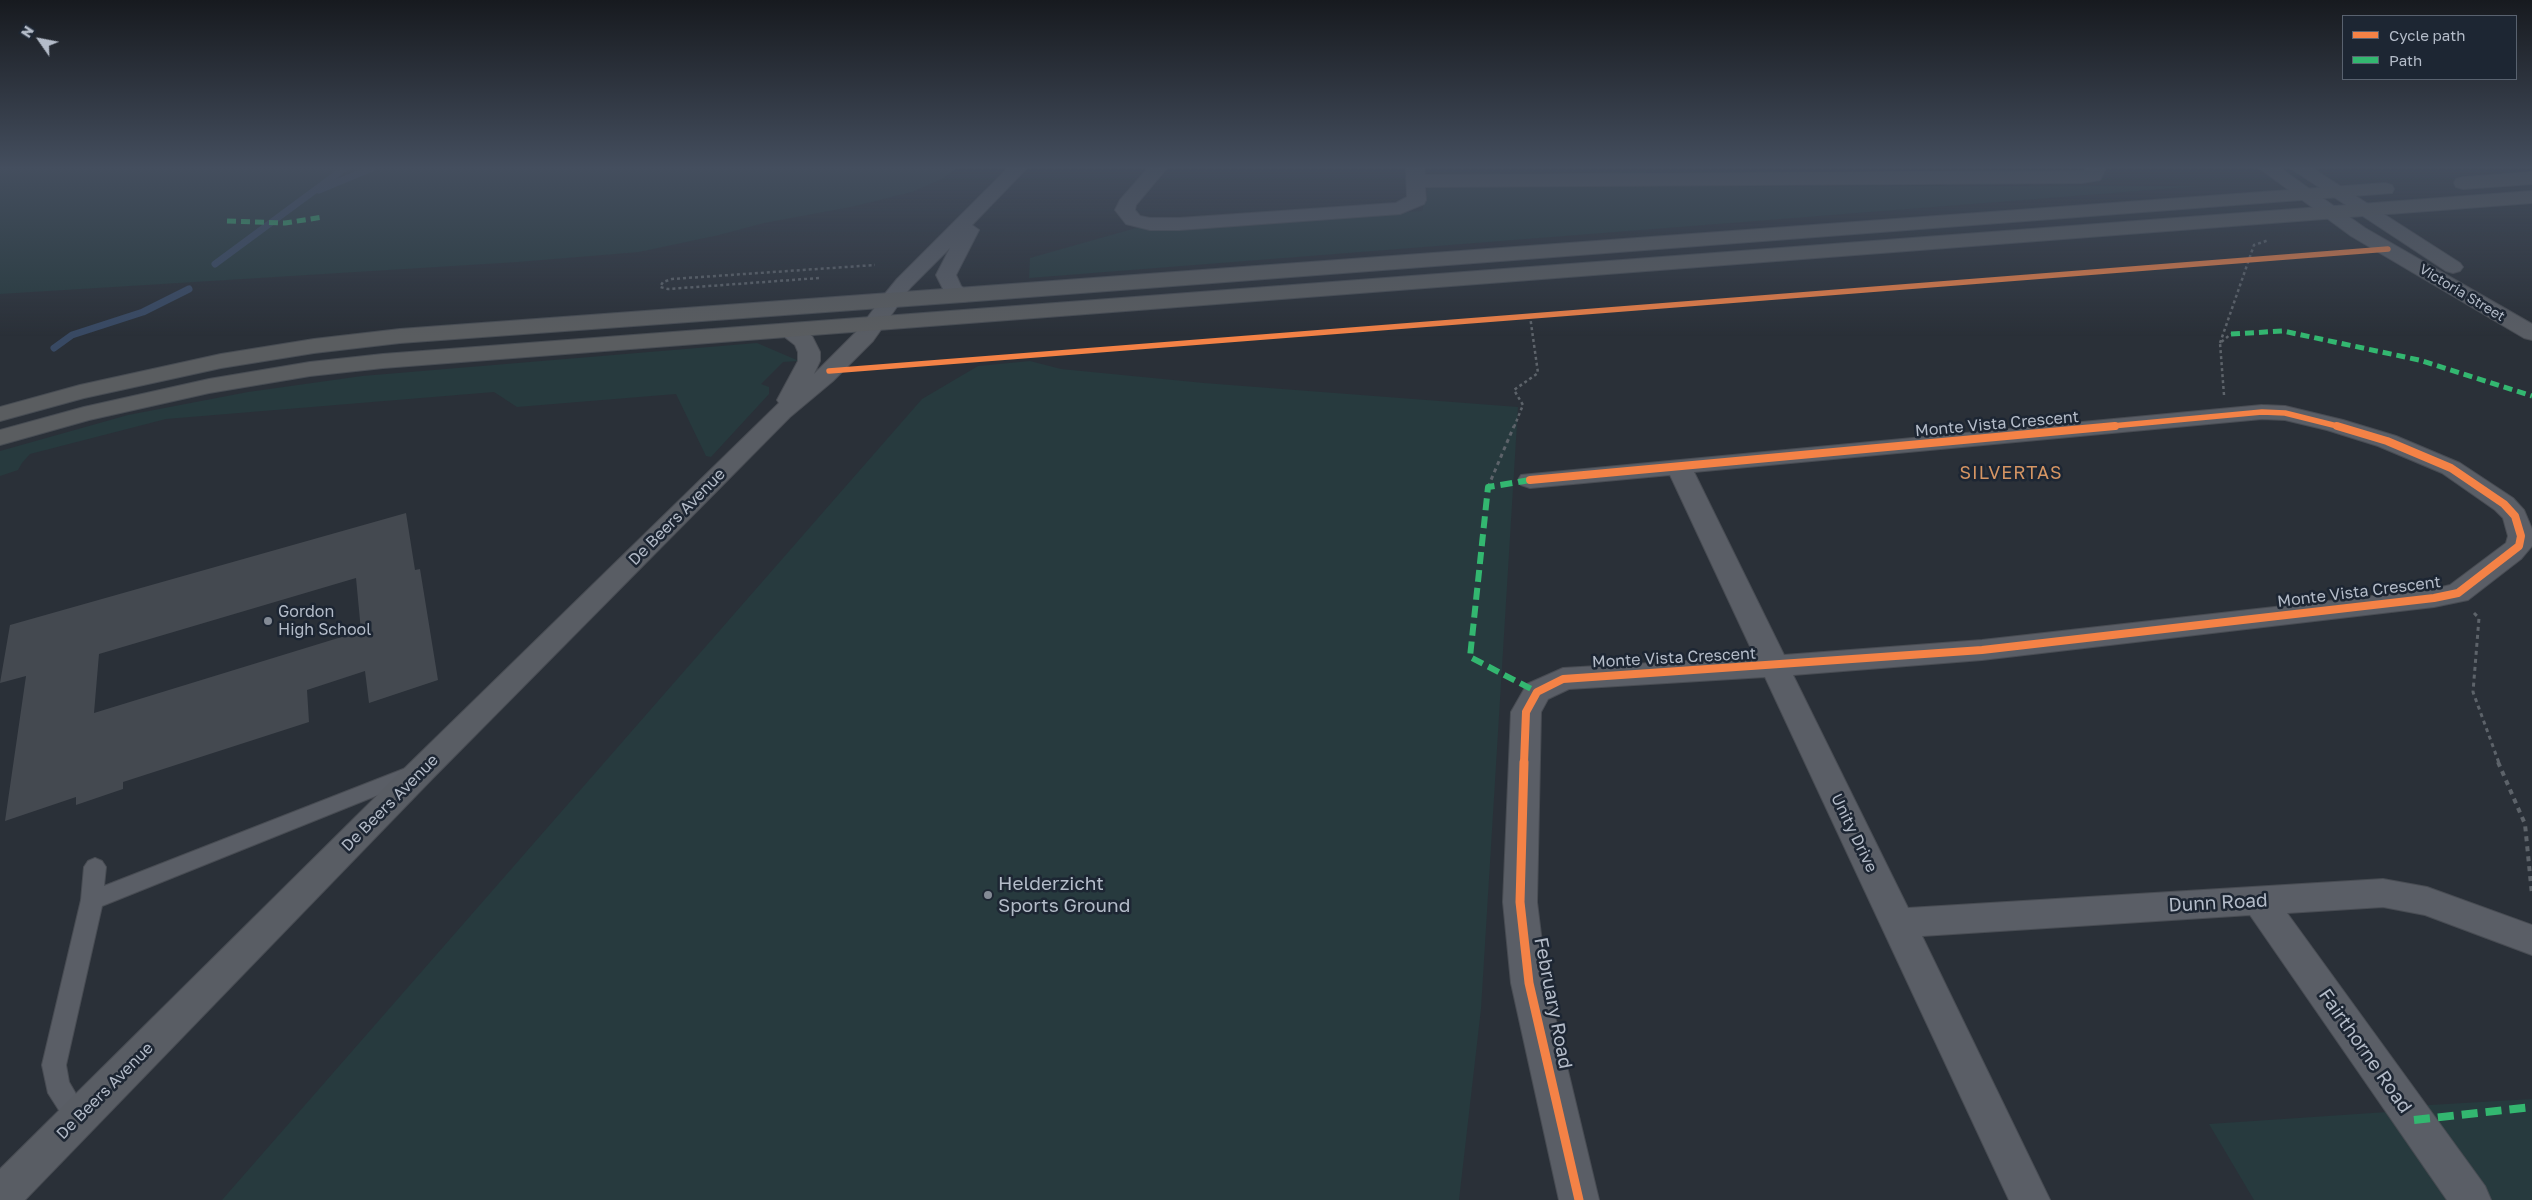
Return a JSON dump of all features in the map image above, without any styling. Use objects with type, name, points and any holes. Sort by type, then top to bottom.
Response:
[{"type":"highway","points":[[0,414],[152,375],[314,346],[400,336],[963,296],[1911,224]]},
{"type":"highway","points":[[0,438],[84,414],[153,398],[310,369],[383,361],[873,325],[2072,224]]},
{"type":"street","name":"De Beers Avenue","points":[[0,1197],[422,770],[782,412],[825,376],[865,336],[904,282],[962,224]]},
{"type":"street","name":"De Beers Avenue","points":[[963,296],[952,289],[946,275],[973,224]]},
{"type":"street","points":[[1150,224],[1179,224]]},
{"type":"street","name":"Victoria Street","points":[[2351,224],[2358,232],[2532,333]]},
{"type":"street","name":"Victoria Street","points":[[2386,224],[2532,322]]},
{"type":"street","name":"De Beers Avenue","points":[[782,412],[808,361],[810,352],[804,340],[788,331]]},
{"type":"street","name":"Monte Vista Crescent","points":[[1530,480],[2237,414],[2285,413],[2335,424],[2434,460],[2494,496],[2511,511],[2518,522],[2521,536],[2519,546],[2458,593],[2410,602],[1982,650],[1774,666],[1579,677],[1556,681],[1537,692]]},
{"type":"street","name":"Unity Drive","points":[[1679,467],[2030,1200]]},
{"type":"street","name":"February Road","points":[[1537,692],[1526,712],[1520,902],[1528,983],[1579,1200]]},
{"type":"street","name":"Dunn Road","points":[[1897,923],[2396,894],[2444,906],[2532,940]]},
{"type":"street","name":"Fairthorne Road","points":[[2259,901],[2471,1200]]},
{"type":"lane","points":[[92,900],[422,770]]},
{"type":"lane","points":[[78,1118],[57,1085],[54,1065],[92,900],[95,867]]},
{"type":"path","points":[[2237,414],[2224,402],[2220,343],[2254,245],[2271,240]]},
{"type":"path","points":[[2238,261],[2257,260]]},
{"type":"path","points":[[819,278],[668,289],[660,287],[663,282],[672,279],[875,265]]},
{"type":"path","points":[[1520,317],[1539,315]]},
{"type":"path","points":[[1488,486],[1524,405],[1514,390],[1538,373],[1530,316]]},
{"type":"path","points":[[2220,343],[2231,334]]},
{"type":"path","points":[[2458,593],[2479,618],[2473,671],[2473,692],[2498,762],[2525,824],[2532,895]]},
{"type":"green space","points":[[0,224],[760,224],[639,252],[518,262],[0,294]]},
{"type":"green space","points":[[1180,224],[1718,224],[1029,278],[1030,258],[1143,226]]},
{"type":"green space","points":[[757,343],[799,361],[783,362],[761,384],[769,387],[769,394],[711,457],[706,456],[676,394],[517,407],[494,392],[166,419],[30,454],[18,470],[0,476],[0,451],[128,415],[248,392],[362,376]]},
{"type":"green space","name":"Helderzicht Sports Ground","points":[[1030,361],[1061,369],[1204,383],[1518,407],[1481,1009],[1459,1200],[222,1200],[922,399],[978,366]]},
{"type":"green space","points":[[2532,1099],[2532,1200],[2479,1200],[2413,1106]]},
{"type":"green space","points":[[2387,1112],[2447,1200],[2254,1200],[2209,1124]]},
{"type":"building","points":[[406,513],[415,570],[420,569],[438,680],[369,703],[365,671],[307,690],[309,722],[123,782],[123,789],[76,805],[76,797],[5,821],[26,676],[0,683],[10,625]],"holes":[[[356,578],[361,631],[94,713],[99,654]]]},
{"type":"waterway","points":[[215,264],[269,224]]},
{"type":"waterway","points":[[54,348],[72,335],[143,312],[189,289]]},
{"type":"marked path","points":[[2231,334],[2283,331],[2419,360],[2532,396]]},
{"type":"marked path","points":[[1530,480],[1488,487],[1470,657],[1537,692]]},
{"type":"marked path","points":[[2414,1120],[2532,1107]]},
{"type":"cycle path","points":[[829,371],[2388,249]]},
{"type":"cycle path","points":[[1530,480],[2262,412],[2285,413],[2335,425],[2387,441],[2451,468],[2504,504],[2515,516],[2521,536],[2519,546],[2512,553],[2458,593],[2434,598],[1982,650],[1774,666],[1579,677],[1563,679],[1537,692],[1526,712],[1520,902],[1529,983],[1579,1200]]},
{"type":"place","name":"Gordon High School","points":[[268,621]]},
{"type":"place","name":"Helderzicht Sports Ground","points":[[988,895]]},
{"type":"district","name":"SILVERTAS","points":[[2011,473]]}]
